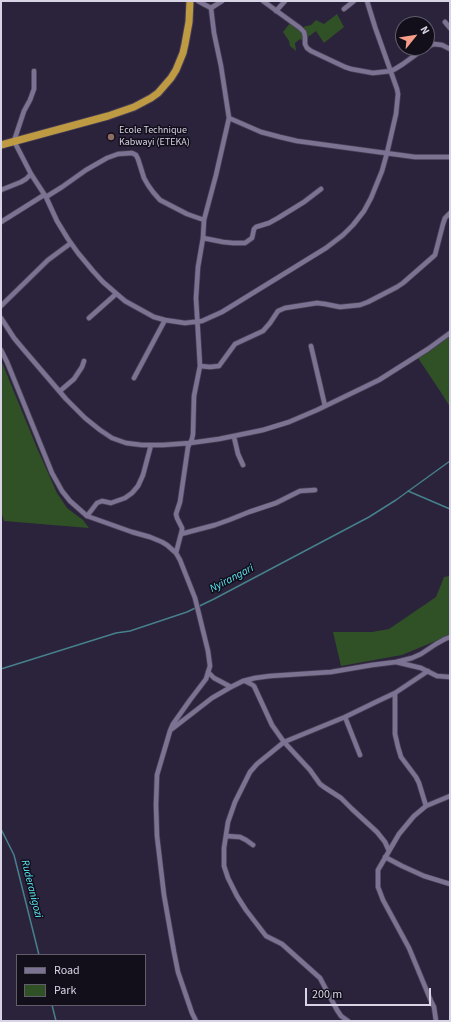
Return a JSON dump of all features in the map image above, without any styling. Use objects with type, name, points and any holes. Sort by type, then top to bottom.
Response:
[{"type":"highway","points":[[1,145],[122,112],[155,95],[171,78],[183,53],[189,22],[190,1]]},
{"type":"street","points":[[198,1],[211,8]]},
{"type":"street","points":[[211,8],[222,1]]},
{"type":"street","points":[[264,1],[304,32],[305,44],[307,48],[345,67],[373,73],[391,71],[414,56]]},
{"type":"street","points":[[276,11],[285,1]]},
{"type":"street","points":[[344,9],[354,1]]},
{"type":"street","points":[[34,71],[34,89],[24,111],[14,141],[62,230],[93,271],[125,301],[154,317],[185,323],[197,322],[222,312],[343,236],[364,211],[371,198],[382,171],[387,153],[398,99],[397,89],[367,1]]},
{"type":"street","points":[[176,553],[182,528],[176,514],[180,502],[188,448],[194,429],[194,396],[200,366],[196,298],[198,267],[203,238],[204,220],[229,118],[211,8]]},
{"type":"street","points":[[444,22],[450,28]]},
{"type":"street","points":[[435,44],[442,45],[450,50]]},
{"type":"street","points":[[229,118],[249,128],[280,137],[311,143],[416,156],[450,156]]},
{"type":"street","points":[[1,222],[62,187],[105,158],[118,154],[132,153],[136,155],[138,159],[144,178],[148,185],[160,200],[177,210],[204,220]]},
{"type":"street","points":[[1,190],[21,182],[31,174]]},
{"type":"street","points":[[203,238],[228,243],[245,243],[252,238],[256,227],[273,221],[304,202],[320,189]]},
{"type":"street","points":[[200,366],[219,366],[235,344],[263,330],[282,309],[293,306],[316,304],[340,307],[360,305],[397,287],[435,254],[445,218],[450,213]]},
{"type":"street","points":[[1,306],[48,260],[71,243]]},
{"type":"street","points":[[89,318],[116,294]]},
{"type":"street","points":[[1,318],[14,338],[76,410],[94,426],[106,434],[126,443],[151,445],[190,443],[234,437],[289,422],[379,380],[450,333]]},
{"type":"street","points":[[134,378],[166,320]]},
{"type":"street","points":[[311,346],[325,406]]},
{"type":"street","points":[[1,350],[56,482],[70,501],[87,516],[162,542],[172,549],[180,560],[191,586],[200,615],[210,666],[206,679],[173,724],[170,731],[157,775],[156,805],[157,836],[164,896],[174,952],[178,972],[196,1021]]},
{"type":"street","points":[[60,391],[74,379],[84,361]]},
{"type":"street","points":[[234,437],[238,454],[243,465]]},
{"type":"street","points":[[87,516],[97,503],[102,501],[111,503],[125,498],[132,493],[138,486],[143,475],[151,445]]},
{"type":"street","points":[[181,534],[229,520],[276,503],[300,491],[315,490]]},
{"type":"street","points":[[170,731],[212,698],[243,681],[270,676],[331,672],[396,662],[421,654],[450,637]]},
{"type":"street","points":[[396,662],[421,668],[438,676],[450,677]]},
{"type":"street","points":[[348,1021],[341,1016],[337,1010],[320,978],[282,944],[266,936],[237,896],[224,866],[224,848],[228,822],[235,802],[250,772],[257,764],[284,742],[345,717],[395,693],[428,671]]},
{"type":"street","points":[[208,672],[214,678],[231,687]]},
{"type":"street","points":[[243,681],[254,686],[272,724],[284,742],[310,770],[320,784],[341,798],[377,832],[385,842],[389,851]]},
{"type":"street","points":[[395,693],[396,734],[398,747],[401,757],[419,783],[426,806]]},
{"type":"street","points":[[345,717],[360,755]]},
{"type":"street","points":[[436,1021],[434,1007],[419,968],[410,948],[383,900],[378,887],[378,870],[399,834],[414,816],[426,806],[450,796]]},
{"type":"street","points":[[226,836],[240,837],[253,845]]},
{"type":"street","points":[[385,857],[424,876],[450,884]]},
{"type":"green space","points":[[337,14],[344,27],[324,43],[316,31],[308,37],[303,27],[311,25],[316,20],[324,24]]},
{"type":"green space","points":[[290,23],[299,28],[303,34],[303,41],[300,39],[295,43],[296,51],[290,46],[289,41],[283,32]]},
{"type":"green space","points":[[450,335],[450,407],[418,358]]},
{"type":"green space","points":[[1,360],[57,493],[67,508],[83,520],[89,528],[4,521],[1,511]]},
{"type":"green space","points":[[450,576],[450,635],[402,655],[341,666],[333,632],[372,632],[389,629],[436,597],[444,577]]},
{"type":"waterway","name":"Nyirangari","points":[[1,669],[116,633],[130,631],[187,612],[369,517],[396,500],[450,461]]},
{"type":"waterway","points":[[408,491],[450,509]]},
{"type":"waterway","name":"Ruderanigozi","points":[[1,829],[14,855],[39,954]]},
{"type":"waterway","name":"Ruderanigozi","points":[[52,1006],[56,1021]]},
{"type":"place","name":"Ecole Technique Kabwayi (ETEKA)","points":[[111,137]]}]
